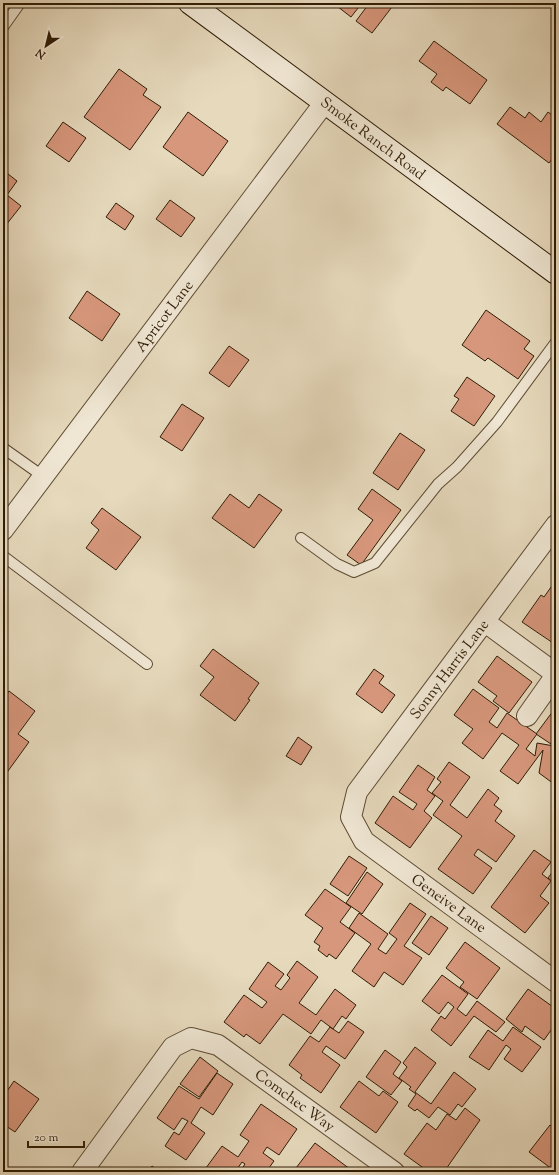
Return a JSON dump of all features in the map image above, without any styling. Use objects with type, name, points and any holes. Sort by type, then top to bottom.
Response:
[{"type":"main road","name":"Smoke Ranch Road","points":[[190,3],[556,273]]},
{"type":"street","name":"Apricot Lane","points":[[3,530],[325,102]]},
{"type":"street","name":"Sonny Harris Lane","points":[[351,817],[356,792],[485,622],[556,525]]},
{"type":"street","points":[[485,622],[556,674],[526,716]]},
{"type":"street","name":"Geneive Lane","points":[[351,817],[364,841],[556,982]]},
{"type":"street","name":"Comchec Way","points":[[82,1172],[173,1047],[191,1038],[218,1044],[394,1172]]},
{"type":"lane","points":[[3,27],[20,3]]},
{"type":"lane","points":[[301,538],[337,564],[354,572],[375,563],[438,484],[458,467],[497,422],[556,342]]},
{"type":"lane","points":[[3,448],[44,477]]},
{"type":"lane","points":[[3,556],[147,664]]},
{"type":"building","points":[[333,3],[362,3],[351,17]]},
{"type":"building","points":[[365,3],[395,3],[372,33],[356,21],[368,5]]},
{"type":"building","points":[[434,41],[487,80],[470,104],[446,87],[443,91],[431,82],[437,74],[419,61]]},
{"type":"building","points":[[119,69],[147,89],[143,95],[161,107],[130,150],[84,117]]},
{"type":"building","points":[[510,107],[525,118],[529,112],[541,122],[548,112],[556,118],[556,154],[549,163],[497,124]]},
{"type":"building","points":[[188,112],[228,141],[203,176],[163,147]]},
{"type":"building","points":[[63,122],[86,138],[69,162],[46,146]]},
{"type":"building","points":[[3,170],[17,181],[7,195],[21,206],[6,225],[3,223]]},
{"type":"building","points":[[170,200],[195,218],[181,237],[156,219]]},
{"type":"building","points":[[116,203],[134,216],[125,230],[106,217]]},
{"type":"building","points":[[87,291],[120,314],[102,341],[69,318]]},
{"type":"building","points":[[486,310],[530,341],[524,349],[534,356],[518,379],[488,358],[485,361],[462,345]]},
{"type":"building","points":[[229,346],[249,360],[229,387],[209,373]]},
{"type":"building","points":[[467,377],[495,396],[474,426],[451,411],[459,399],[454,396]]},
{"type":"building","points":[[182,404],[204,418],[182,451],[160,437]]},
{"type":"building","points":[[400,433],[425,450],[398,490],[373,473]]},
{"type":"building","points":[[372,489],[401,510],[361,565],[347,555],[373,520],[358,509]]},
{"type":"building","points":[[230,494],[249,508],[259,494],[282,510],[254,548],[212,518]]},
{"type":"building","points":[[102,508],[141,537],[116,570],[86,548],[99,530],[91,523]]},
{"type":"building","points":[[556,580],[556,645],[522,622],[541,595],[544,597]]},
{"type":"building","points":[[213,649],[259,683],[248,699],[250,700],[235,721],[200,695],[214,677],[200,666]]},
{"type":"building","points":[[497,656],[532,682],[509,713],[493,701],[497,696],[478,682]]},
{"type":"building","points":[[374,669],[384,676],[379,683],[395,695],[382,713],[356,694]]},
{"type":"building","points":[[473,689],[499,708],[489,722],[497,728],[507,713],[537,734],[526,749],[535,756],[537,743],[554,746],[556,748],[556,781],[554,784],[539,773],[543,750],[518,784],[500,771],[519,745],[502,733],[483,759],[462,743],[473,729],[454,715]]},
{"type":"building","points":[[9,691],[35,711],[18,734],[29,742],[3,778],[3,699]]},
{"type":"building","points":[[556,707],[556,741],[554,746],[536,734]]},
{"type":"building","points":[[298,737],[312,747],[301,765],[286,756]]},
{"type":"building","points":[[449,762],[470,777],[450,805],[467,818],[488,789],[499,798],[494,805],[502,811],[495,821],[515,836],[496,862],[478,849],[474,855],[492,868],[473,894],[438,869],[462,836],[433,815],[443,801],[432,793],[441,782],[437,779]]},
{"type":"building","points":[[418,765],[435,777],[427,790],[435,796],[424,811],[432,818],[410,848],[375,823],[393,796],[413,810],[417,804],[399,792]]},
{"type":"building","points":[[534,850],[551,862],[542,874],[551,881],[540,896],[549,903],[525,933],[491,907]]},
{"type":"building","points":[[349,856],[367,868],[348,896],[330,884]]},
{"type":"building","points":[[556,858],[556,867],[552,864]]},
{"type":"building","points":[[556,867],[556,884],[548,878]]},
{"type":"building","points":[[367,872],[383,884],[362,914],[346,903]]},
{"type":"building","points":[[325,889],[351,907],[340,922],[355,933],[336,959],[329,954],[327,957],[318,950],[320,946],[314,942],[323,928],[305,915]]},
{"type":"building","points":[[410,903],[426,914],[404,946],[422,958],[403,985],[384,972],[374,987],[352,971],[371,944],[349,928],[359,913],[388,934],[378,949],[386,954],[397,939],[389,933]]},
{"type":"building","points":[[431,916],[448,928],[429,955],[412,943]]},
{"type":"building","points":[[465,942],[500,968],[477,999],[460,987],[464,982],[446,968]]},
{"type":"building","points":[[297,961],[318,977],[299,1003],[316,1015],[335,989],[356,1005],[346,1019],[342,1016],[333,1029],[321,1020],[311,1034],[283,1014],[260,1044],[246,1034],[244,1037],[224,1022],[244,995],[262,1008],[267,1002],[249,989],[268,962],[284,974],[275,986],[281,990],[290,978],[287,975]]},
{"type":"building","points":[[442,975],[468,994],[457,1009],[466,1016],[477,1001],[505,1022],[496,1032],[474,1016],[451,1046],[431,1030],[441,1016],[445,1019],[454,1007],[448,1002],[439,1014],[422,1001]]},
{"type":"building","points":[[528,989],[556,1009],[556,1023],[544,1040],[525,1026],[522,1032],[506,1019]]},
{"type":"building","points":[[348,1021],[364,1032],[345,1059],[326,1046],[322,1052],[340,1065],[321,1093],[300,1078],[302,1075],[289,1065],[310,1036],[319,1042],[330,1027],[339,1033]]},
{"type":"building","points":[[513,1027],[541,1047],[522,1072],[504,1059],[511,1049],[506,1045],[489,1070],[469,1057],[488,1030],[503,1041]]},
{"type":"building","points":[[415,1047],[436,1063],[415,1092],[431,1104],[454,1072],[476,1089],[462,1107],[458,1104],[450,1115],[438,1107],[429,1118],[417,1109],[415,1111],[408,1106],[416,1094],[409,1089],[411,1087],[399,1078],[407,1067],[403,1063]]},
{"type":"building","points":[[385,1050],[401,1062],[393,1074],[402,1081],[391,1095],[366,1077]]},
{"type":"building","points":[[200,1057],[218,1071],[199,1097],[180,1084]]},
{"type":"building","points":[[217,1073],[233,1084],[213,1115],[201,1107],[191,1123],[205,1133],[186,1160],[165,1146],[174,1132],[179,1135],[188,1121],[182,1118],[174,1130],[157,1118],[179,1086],[199,1099]]},
{"type":"building","points":[[14,1081],[39,1099],[15,1132],[3,1124],[3,1097]]},
{"type":"building","points":[[359,1081],[379,1096],[383,1091],[398,1102],[376,1133],[340,1107]]},
{"type":"building","points":[[261,1104],[297,1129],[279,1155],[267,1147],[263,1153],[274,1161],[266,1172],[240,1172],[245,1164],[242,1162],[235,1172],[203,1172],[222,1146],[238,1157],[249,1141],[240,1135]]},
{"type":"building","points":[[465,1108],[480,1120],[444,1172],[429,1172],[404,1154],[427,1123],[436,1130],[447,1114],[456,1120]]},
{"type":"building","points":[[550,1125],[556,1129],[556,1172],[529,1152]]},
{"type":"building","points":[[315,1143],[350,1169],[348,1172],[301,1172],[296,1168]]},
{"type":"building","points":[[152,1166],[160,1172],[147,1172]]}]
